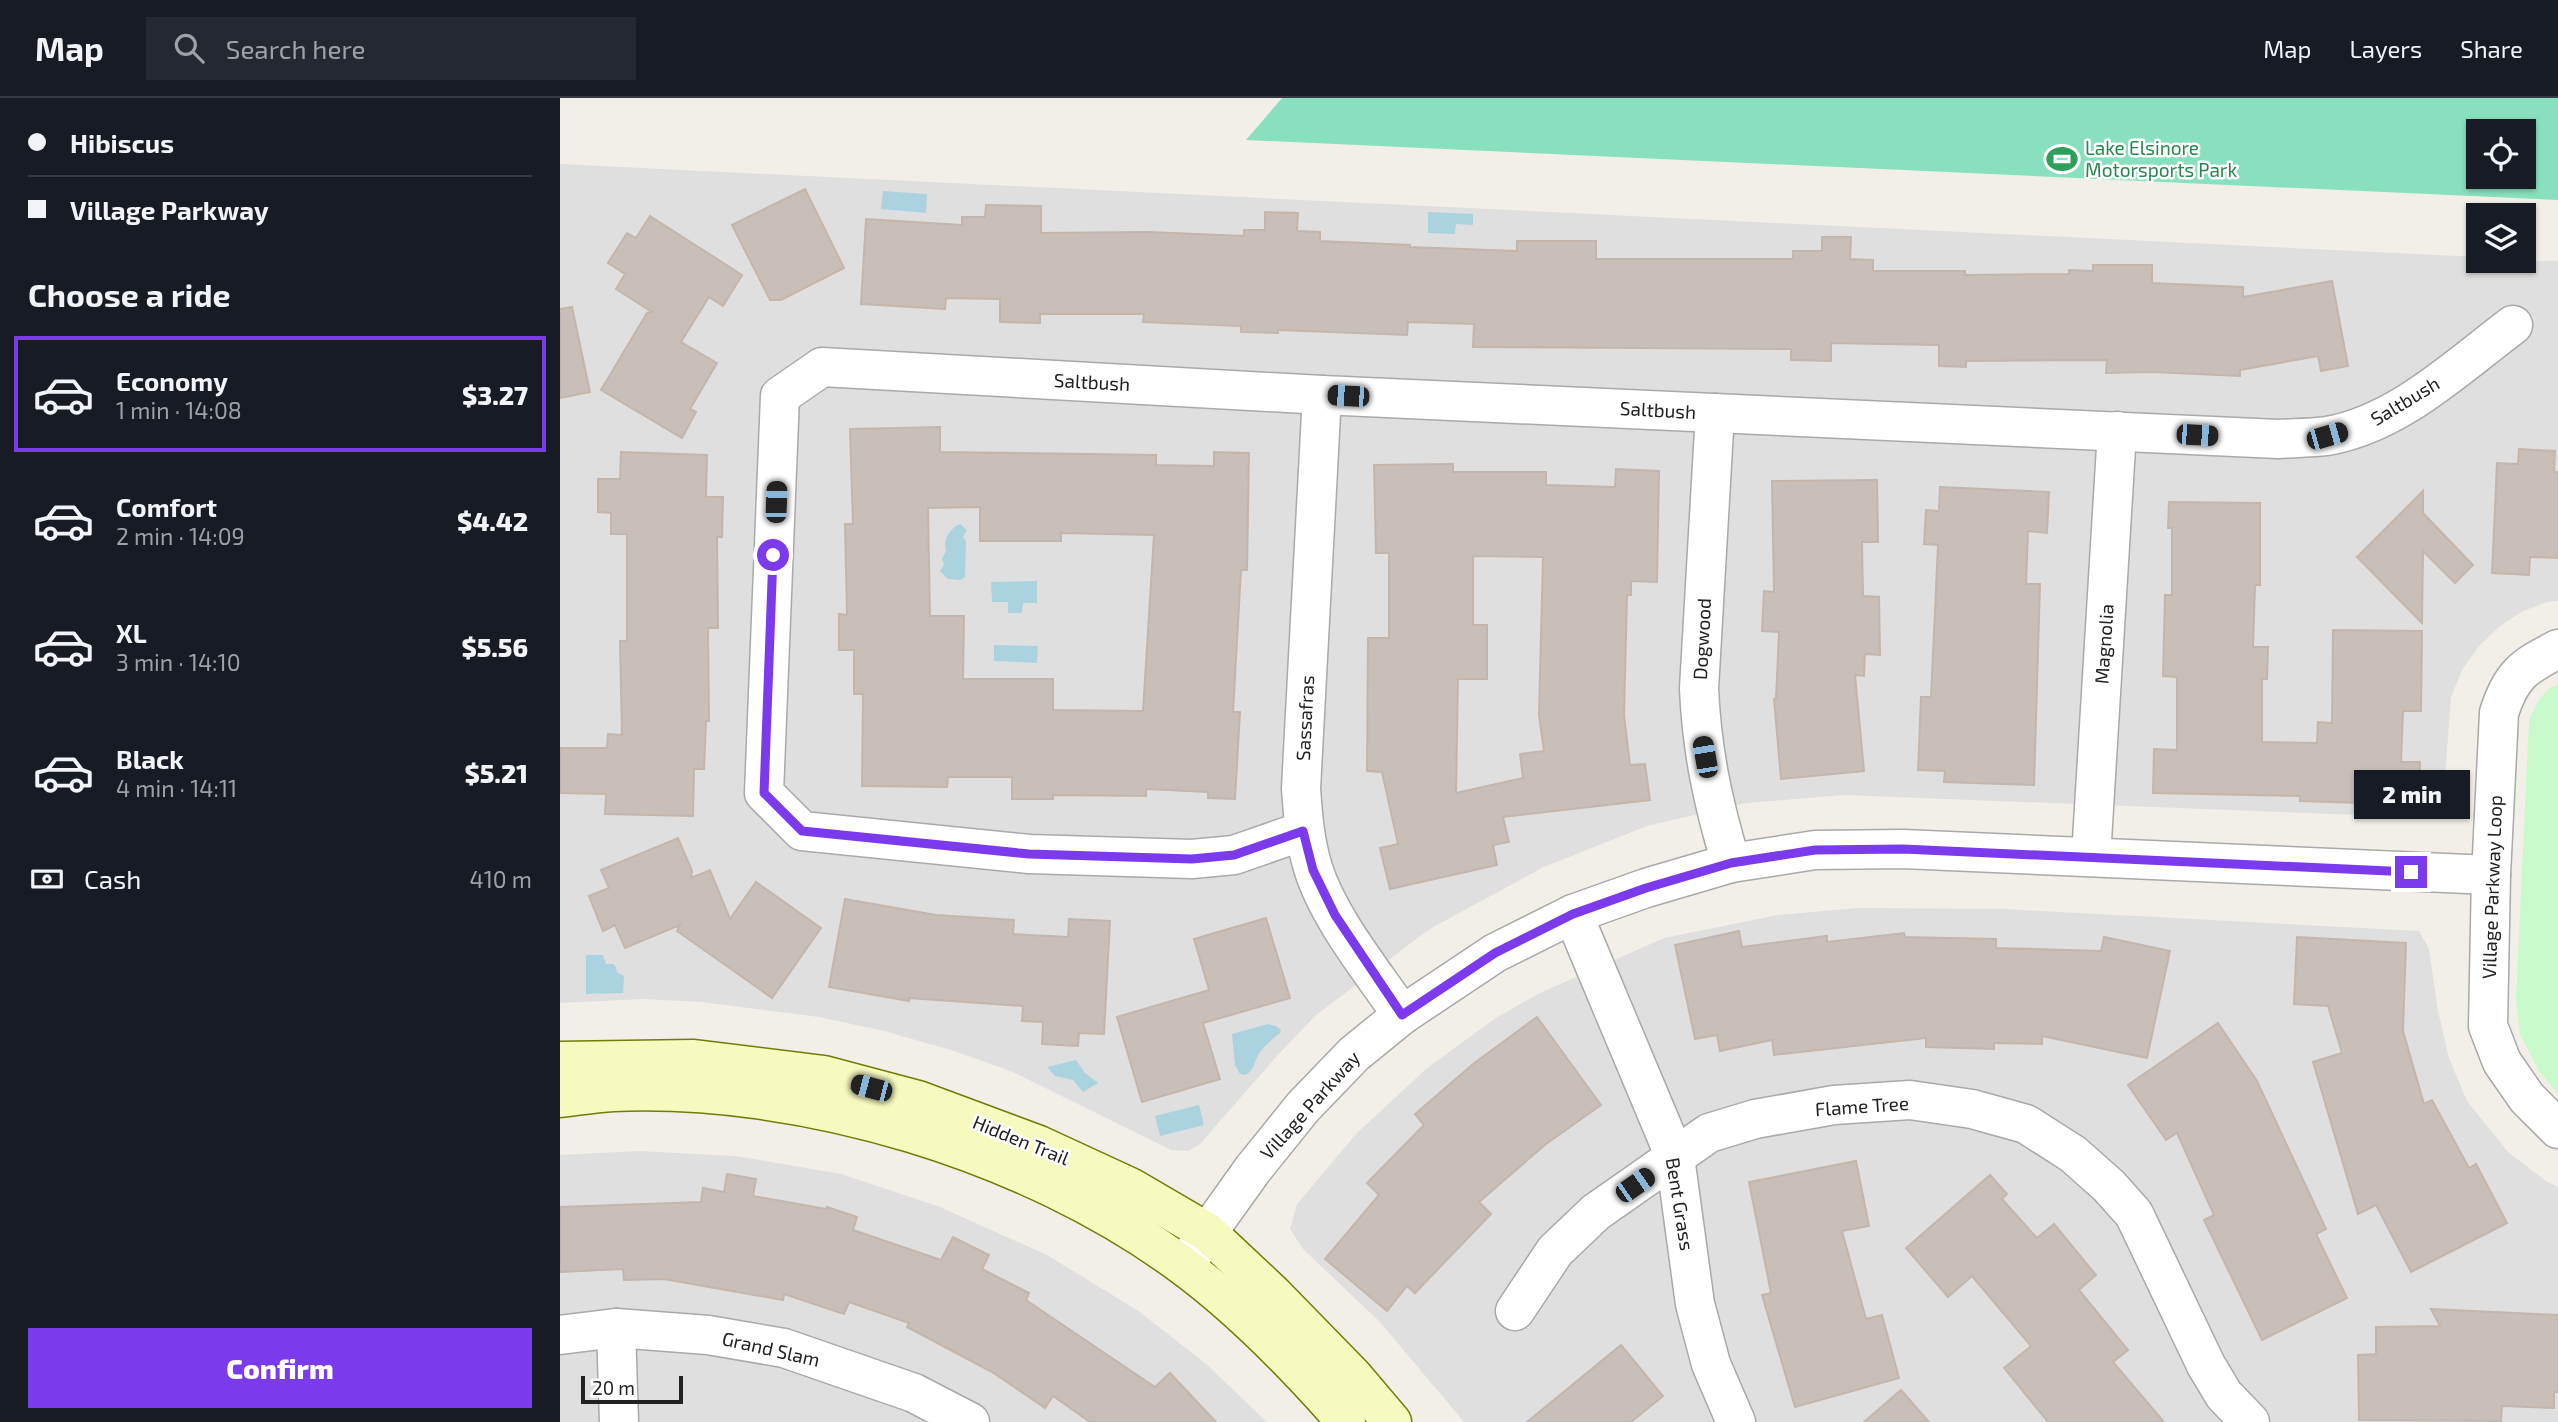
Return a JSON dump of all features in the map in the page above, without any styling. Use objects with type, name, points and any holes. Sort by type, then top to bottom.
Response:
[{"type":"street","name":"Saltbush","points":[[1303,831],[1234,855],[1192,859],[1029,854],[802,831],[764,793],[780,396],[822,367],[1322,395],[2277,439],[2327,436],[2365,425],[2414,400],[2512,325]]},
{"type":"street","name":"Sassafras","points":[[1322,395],[1301,789],[1303,831],[1313,870],[1335,915],[1402,1015]]},
{"type":"street","name":"Dogwood","points":[[1715,413],[1699,689],[1700,723],[1713,802],[1731,863]]},
{"type":"street","name":"Magnolia","points":[[2091,857],[2118,431]]},
{"type":"street","name":"Village Parkway Loop","points":[[2558,649],[2532,663],[2507,687],[2499,713],[2491,875],[2488,1026],[2502,1062],[2527,1098],[2558,1129]]},
{"type":"street","name":"Village Parkway","points":[[1184,1266],[1253,1169],[1303,1107],[1354,1054],[1402,1015],[1495,953],[1573,914],[1646,888],[1731,863],[1815,850],[1903,849],[2491,875]]},
{"type":"street","name":"Bent Grass","points":[[1573,914],[1675,1157],[1695,1304],[1711,1364],[1736,1422]]},
{"type":"street","name":"Hidden Trail","points":[[560,1061],[694,1059],[824,1075],[918,1100],[1039,1145],[1130,1187],[1208,1232],[1335,1357],[1392,1422]]},
{"type":"street","name":"Hidden Trail","points":[[560,1098],[613,1092],[719,1096],[839,1115],[949,1144],[1050,1186],[1139,1235],[1184,1266],[1243,1317],[1318,1390],[1346,1422]]},
{"type":"street","name":"Flame Tree","points":[[1515,1311],[1555,1251],[1596,1212],[1709,1133],[1755,1119],[1834,1105],[1910,1100],[1972,1109],[2026,1124],[2082,1162],[2109,1185],[2134,1214],[2206,1364],[2224,1395],[2250,1422]]},
{"type":"street","name":"Grand Slam","points":[[560,1335],[616,1328],[708,1335],[784,1348],[914,1393],[970,1422]]},
{"type":"street","points":[[616,1328],[619,1422]]},
{"type":"shaded area","points":[[560,164],[2466,256],[2466,273],[2536,273],[2536,261],[2558,261],[2558,601],[2523,611],[2500,626],[2479,646],[2462,670],[2451,697],[2444,790],[2440,801],[2424,816],[1844,795],[1746,803],[1647,826],[1544,867],[1428,930],[1315,1016],[1200,1144],[1188,1151],[1171,1150],[1013,1072],[954,1051],[884,1031],[819,1017],[702,1002],[644,999],[560,1003]]},
{"type":"shaded area","points":[[1858,908],[2003,909],[2419,931],[2429,949],[2438,1011],[2449,1058],[2467,1101],[2508,1152],[2558,1187],[2558,1422],[1464,1422],[1380,1322],[1303,1249],[1290,1229],[1297,1204],[1357,1133],[1426,1069],[1497,1017],[1540,993],[1664,938],[1778,915]]},
{"type":"shaded area","points":[[639,1151],[736,1156],[841,1174],[940,1207],[1047,1255],[1137,1310],[1205,1363],[1267,1422],[560,1422],[560,1155]]},
{"type":"green space","name":"Lake Elsinore Motorsports Park","points":[[1282,98],[2558,98],[2558,200],[1246,140]]},
{"type":"green space","points":[[2558,684],[2558,1093],[2539,1071],[2520,1034],[2516,1000],[2529,721],[2543,694]]},
{"type":"water","points":[[883,191],[927,194],[926,213],[881,209]]},
{"type":"water","points":[[1428,212],[1473,214],[1473,225],[1456,224],[1455,234],[1428,233]]},
{"type":"water","points":[[960,524],[967,530],[963,537],[966,542],[965,577],[960,580],[948,579],[940,571],[944,565],[942,559],[946,551],[946,539]]},
{"type":"water","points":[[1037,581],[1037,603],[1023,603],[1022,613],[1008,613],[1008,602],[992,602],[991,582]]},
{"type":"water","points":[[994,645],[1038,646],[1037,663],[994,661]]},
{"type":"water","points":[[586,955],[603,955],[606,964],[616,967],[617,972],[624,976],[623,993],[586,994]]},
{"type":"water","points":[[1268,1024],[1276,1026],[1281,1030],[1280,1033],[1260,1052],[1249,1073],[1240,1074],[1235,1065],[1232,1034]]},
{"type":"water","points":[[1076,1060],[1085,1073],[1098,1083],[1083,1092],[1073,1080],[1055,1076],[1047,1067]]},
{"type":"water","points":[[1199,1105],[1204,1125],[1160,1136],[1155,1116]]},
{"type":"building","points":[[805,189],[844,268],[781,300],[770,300],[732,225]]},
{"type":"building","points":[[986,205],[1041,206],[1041,233],[1148,232],[1244,236],[1244,230],[1265,230],[1265,212],[1298,213],[1297,231],[1320,232],[1320,241],[1410,247],[1517,251],[1517,241],[1596,241],[1596,259],[1793,259],[1793,251],[1822,251],[1822,237],[1851,237],[1850,259],[1873,260],[1873,271],[1965,271],[1965,275],[2069,274],[2069,270],[2093,271],[2093,265],[2152,265],[2152,283],[2243,287],[2243,297],[2332,281],[2348,366],[2321,371],[2318,356],[2240,370],[2240,376],[2106,373],[2107,360],[1966,361],[1966,367],[1939,366],[1939,345],[1831,343],[1831,361],[1791,360],[1791,349],[1473,347],[1474,324],[1408,322],[1407,335],[1278,330],[1278,333],[1241,332],[1241,326],[1143,322],[1144,314],[1040,314],[1040,323],[1000,322],[1000,299],[946,298],[945,309],[861,304],[866,219],[962,225],[962,217],[985,217]]},
{"type":"building","points":[[650,216],[742,275],[723,306],[709,297],[681,342],[717,363],[690,409],[696,412],[682,438],[601,390],[647,313],[652,312],[616,289],[625,274],[608,263],[627,233],[636,238]]},
{"type":"building","points":[[572,307],[590,392],[560,398],[560,309]]},
{"type":"building","points":[[940,427],[940,452],[1156,455],[1156,465],[1214,466],[1214,452],[1249,453],[1247,570],[1241,570],[1233,712],[1240,712],[1235,799],[1208,798],[1208,792],[1146,789],[1146,796],[1053,795],[1053,799],[1012,799],[1012,777],[948,777],[947,787],[862,786],[863,694],[854,694],[854,650],[839,650],[839,614],[847,615],[845,524],[853,524],[850,429]],"holes":[[[980,507],[980,541],[1061,541],[1061,533],[1154,535],[1143,711],[1053,710],[1053,679],[963,679],[964,616],[930,616],[928,508]]]},
{"type":"building","points":[[2519,449],[2555,451],[2554,472],[2558,472],[2558,558],[2530,557],[2529,575],[2492,573],[2497,463],[2518,464]]},
{"type":"building","points":[[621,452],[707,455],[706,497],[723,497],[722,537],[717,537],[718,628],[708,628],[709,721],[706,721],[704,769],[694,769],[693,816],[605,814],[606,794],[560,793],[560,748],[607,748],[608,734],[622,735],[620,641],[627,641],[627,534],[611,534],[611,513],[598,512],[598,479],[620,479]]},
{"type":"building","points":[[1453,464],[1453,472],[1546,472],[1546,485],[1615,487],[1616,469],[1659,471],[1657,582],[1631,581],[1631,595],[1627,595],[1624,715],[1630,765],[1645,764],[1650,800],[1503,817],[1509,842],[1493,845],[1497,865],[1390,889],[1380,848],[1398,844],[1382,772],[1367,771],[1368,638],[1389,638],[1389,553],[1376,553],[1374,465]],"holes":[[[1473,556],[1543,557],[1539,715],[1544,751],[1520,754],[1523,778],[1456,793],[1458,679],[1487,679],[1487,625],[1473,625]]]},
{"type":"building","points":[[1877,480],[1878,542],[1862,542],[1863,596],[1879,597],[1880,655],[1865,654],[1864,676],[1855,675],[1864,771],[1781,779],[1774,699],[1779,632],[1762,631],[1764,591],[1774,592],[1772,481]]},
{"type":"building","points":[[1940,487],[2049,492],[2047,533],[2028,531],[2026,584],[2040,584],[2034,785],[1944,782],[1945,771],[1918,770],[1921,697],[1931,697],[1938,545],[1924,544],[1926,510],[1939,511]]},
{"type":"building","points":[[2423,491],[2423,513],[2473,565],[2455,583],[2423,551],[2422,623],[2357,557]]},
{"type":"building","points":[[2169,502],[2260,503],[2260,585],[2255,585],[2253,647],[2268,647],[2267,679],[2262,679],[2262,742],[2317,743],[2318,722],[2332,723],[2333,630],[2422,631],[2421,711],[2403,711],[2401,762],[2420,762],[2419,805],[2300,801],[2300,796],[2153,793],[2154,749],[2177,750],[2177,677],[2163,676],[2165,595],[2172,595],[2172,528],[2168,528]]},
{"type":"building","points":[[678,838],[692,871],[691,878],[710,870],[730,919],[756,882],[821,928],[772,998],[677,931],[680,925],[625,948],[615,925],[603,931],[589,896],[609,888],[601,870]]},
{"type":"building","points":[[845,899],[936,915],[1014,920],[1013,934],[1068,937],[1069,919],[1110,921],[1104,1034],[1079,1033],[1078,1046],[1042,1044],[1043,1022],[1022,1021],[1023,1006],[909,998],[909,1001],[829,987]]},
{"type":"building","points":[[1266,918],[1290,998],[1203,1023],[1220,1079],[1142,1102],[1117,1017],[1209,990],[1194,939]]},
{"type":"building","points":[[1739,931],[1742,947],[1827,936],[1827,942],[1904,933],[1905,937],[1996,939],[1996,948],[2101,951],[2104,937],[2170,951],[2147,1058],[2042,1036],[2042,1044],[1994,1043],[1994,1049],[1926,1047],[1926,1038],[1774,1055],[1772,1040],[1720,1051],[1717,1035],[1695,1039],[1675,945]]},
{"type":"building","points":[[2297,937],[2406,943],[2403,1031],[2424,1104],[2432,1100],[2469,1168],[2476,1164],[2507,1223],[2411,1272],[2376,1205],[2358,1214],[2313,1062],[2342,1053],[2328,1006],[2294,1004]]},
{"type":"building","points":[[1537,1017],[1601,1105],[1546,1144],[1479,1202],[1491,1214],[1415,1293],[1407,1286],[1387,1311],[1325,1259],[1379,1195],[1367,1183],[1424,1125],[1415,1114],[1473,1064]]},
{"type":"building","points":[[2218,1023],[2257,1081],[2326,1229],[2316,1234],[2347,1298],[2262,1340],[2204,1220],[2214,1215],[2177,1133],[2166,1140],[2128,1085]]},
{"type":"building","points":[[1856,1161],[1869,1226],[1842,1231],[1866,1319],[1882,1315],[1899,1378],[1795,1407],[1762,1295],[1771,1293],[1749,1182]]},
{"type":"building","points":[[727,1174],[756,1179],[753,1196],[826,1209],[827,1207],[857,1217],[853,1230],[941,1260],[953,1237],[989,1255],[982,1269],[1029,1293],[1026,1300],[1155,1387],[1170,1373],[1216,1422],[1090,1422],[1053,1396],[1045,1408],[992,1372],[907,1327],[909,1323],[849,1302],[844,1314],[784,1294],[783,1300],[664,1279],[624,1280],[623,1269],[560,1272],[560,1207],[701,1202],[703,1188],[724,1192]]},
{"type":"building","points":[[1990,1175],[2007,1194],[2002,1199],[2037,1238],[2054,1224],[2096,1275],[2079,1290],[2128,1350],[2113,1362],[2164,1422],[2048,1422],[2004,1368],[2031,1346],[1972,1276],[1948,1297],[1906,1248]]},
{"type":"building","points":[[2431,1309],[2558,1315],[2558,1392],[2554,1392],[2554,1408],[2502,1406],[2501,1421],[2359,1420],[2358,1355],[2376,1354],[2376,1327],[2440,1326]]},
{"type":"building","points":[[1621,1345],[1663,1396],[1631,1422],[1527,1422]]},
{"type":"building","points":[[1901,1390],[1929,1422],[1864,1422]]},
{"type":"place","name":"Lake Elsinore Motorsports Park","points":[[2062,159]]},
{"type":"route","points":[[773,555],[764,793],[802,831],[1029,854],[1192,859],[1234,855],[1303,831],[1313,870],[1335,915],[1402,1015],[1495,953],[1573,914],[1646,888],[1731,863],[1815,850],[1903,849],[2411,872]]}]
